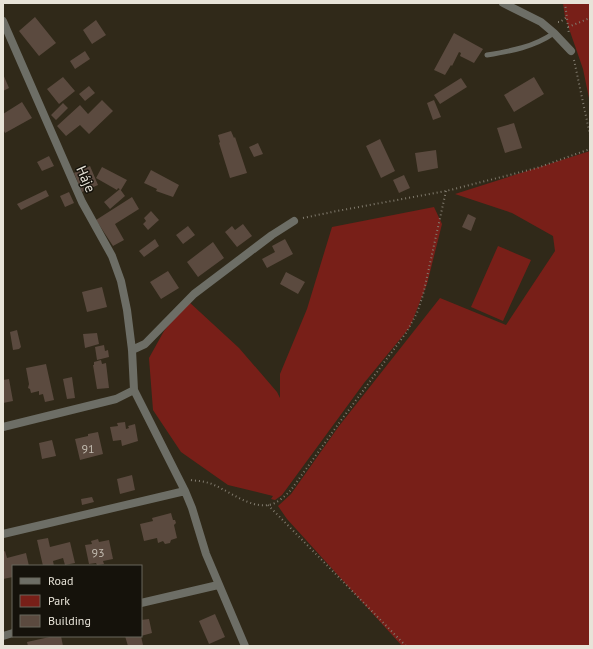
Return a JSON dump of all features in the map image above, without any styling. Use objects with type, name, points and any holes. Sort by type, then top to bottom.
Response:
[{"type":"street","points":[[503,3],[541,22],[571,51]]},
{"type":"street","name":"Háje","points":[[3,21],[82,202],[112,256],[121,281],[127,310],[132,350],[134,390]]},
{"type":"street","points":[[132,350],[145,344],[194,294],[294,220]]},
{"type":"street","points":[[3,427],[116,399],[134,390],[185,491],[192,508],[206,554],[245,646]]},
{"type":"street","points":[[3,534],[185,491]]},
{"type":"street","points":[[142,603],[218,585]]},
{"type":"lane","points":[[487,55],[520,49],[544,40],[554,33]]},
{"type":"path","points":[[565,3],[571,51],[577,70],[590,135]]},
{"type":"path","points":[[568,27],[590,18]]},
{"type":"path","points":[[294,220],[446,191],[537,168],[590,149]]},
{"type":"path","points":[[178,477],[210,483],[256,504],[268,505],[282,499],[291,490],[410,326],[417,313],[423,295],[446,191]]},
{"type":"path","points":[[268,505],[406,646]]},
{"type":"green space","points":[[563,3],[590,3],[590,103],[583,69],[565,17]]},
{"type":"green space","points":[[590,151],[590,646],[402,646],[287,519],[278,506],[291,494],[339,426],[440,298],[506,325],[555,251],[553,236],[512,213],[455,194]]},
{"type":"green space","points":[[434,207],[442,224],[427,284],[410,327],[364,383],[282,495],[275,500],[271,499],[273,496],[228,485],[181,452],[153,410],[149,358],[164,331],[188,301],[239,348],[277,392],[280,398],[280,374],[307,309],[332,227]]},
{"type":"green space","points":[[498,246],[531,260],[503,321],[471,307]]},
{"type":"building","points":[[35,17],[56,43],[39,56],[19,31]]},
{"type":"building","points":[[96,20],[106,35],[92,44],[83,30]]},
{"type":"building","points":[[454,33],[483,49],[474,63],[460,56],[461,53],[459,52],[452,66],[451,65],[445,75],[434,70]]},
{"type":"building","points":[[85,51],[90,59],[75,69],[70,61]]},
{"type":"building","points":[[3,74],[9,88],[3,91]]},
{"type":"building","points":[[63,77],[75,91],[59,104],[47,89]]},
{"type":"building","points":[[534,77],[544,94],[514,112],[504,95]]},
{"type":"building","points":[[461,78],[467,87],[440,104],[434,95]]},
{"type":"building","points":[[89,86],[95,93],[85,101],[79,94]]},
{"type":"building","points":[[102,100],[113,111],[89,134],[80,125],[66,136],[57,126],[80,105],[88,114]]},
{"type":"building","points":[[434,100],[441,117],[433,120],[427,103]]},
{"type":"building","points":[[22,102],[32,118],[5,133],[3,129],[3,114]]},
{"type":"building","points":[[63,103],[68,108],[56,120],[51,115]]},
{"type":"building","points":[[514,123],[522,148],[505,153],[497,128]]},
{"type":"building","points":[[231,131],[234,138],[235,137],[247,173],[230,178],[218,135]]},
{"type":"building","points":[[380,139],[395,171],[381,178],[366,146]]},
{"type":"building","points":[[258,143],[263,154],[254,157],[249,147]]},
{"type":"building","points":[[436,150],[438,168],[418,172],[415,153]]},
{"type":"building","points":[[49,156],[54,166],[42,171],[37,162]]},
{"type":"building","points":[[90,166],[98,185],[82,192],[74,173]]},
{"type":"building","points":[[102,167],[127,180],[121,190],[118,188],[117,190],[96,178]]},
{"type":"building","points":[[151,170],[179,185],[173,197],[156,191],[157,189],[144,183]]},
{"type":"building","points":[[404,175],[410,188],[399,193],[393,180]]},
{"type":"building","points":[[120,189],[125,196],[110,209],[104,202]]},
{"type":"building","points":[[46,190],[49,196],[21,210],[17,204]]},
{"type":"building","points":[[69,192],[74,203],[65,207],[60,196]]},
{"type":"building","points":[[132,197],[139,209],[115,224],[124,240],[113,246],[96,220]]},
{"type":"building","points":[[151,211],[159,220],[148,230],[143,224],[146,221],[144,218]]},
{"type":"building","points":[[468,214],[476,218],[471,231],[462,227]]},
{"type":"building","points":[[243,224],[252,236],[237,247],[225,232],[232,226],[235,230]]},
{"type":"building","points":[[188,226],[195,235],[183,244],[176,235]]},
{"type":"building","points":[[155,239],[159,246],[144,257],[139,251]]},
{"type":"building","points":[[285,239],[293,254],[267,268],[262,259],[275,252],[272,246]]},
{"type":"building","points":[[213,242],[224,258],[198,277],[187,262]]},
{"type":"building","points":[[168,271],[179,288],[161,299],[150,282]]},
{"type":"building","points":[[286,272],[305,282],[298,294],[280,284]]},
{"type":"building","points":[[102,287],[107,307],[87,312],[82,292]]},
{"type":"building","points":[[17,330],[21,347],[13,350],[10,332]]},
{"type":"building","points":[[97,333],[99,344],[85,348],[83,334]]},
{"type":"building","points":[[104,345],[105,351],[108,350],[109,357],[97,360],[95,347]]},
{"type":"building","points":[[101,360],[102,364],[106,363],[109,388],[97,389],[93,365],[94,362]]},
{"type":"building","points":[[46,364],[54,400],[45,402],[43,394],[39,395],[39,391],[31,393],[30,389],[28,388],[29,384],[26,368]]},
{"type":"building","points":[[72,377],[75,398],[67,399],[63,379]]},
{"type":"building","points":[[9,379],[13,401],[3,403],[3,380]]},
{"type":"building","points":[[125,422],[126,429],[129,428],[128,426],[135,424],[138,441],[122,446],[121,440],[113,441],[110,427],[118,426],[117,423]]},
{"type":"building","points":[[98,432],[103,454],[80,460],[75,439]]},
{"type":"building","points":[[52,440],[56,456],[42,459],[39,443]]},
{"type":"building","points":[[132,475],[135,490],[120,494],[117,479]]},
{"type":"building","points":[[92,497],[94,502],[82,505],[81,499]]},
{"type":"building","points":[[171,513],[173,520],[175,520],[176,523],[174,525],[177,538],[171,540],[170,543],[165,544],[163,541],[158,543],[157,538],[144,541],[140,524],[153,521],[152,518]]},
{"type":"building","points":[[48,538],[50,547],[70,542],[75,563],[65,565],[63,558],[53,561],[54,565],[43,565],[37,540]]},
{"type":"building","points":[[98,539],[99,542],[109,540],[113,559],[103,561],[104,564],[89,564],[85,545],[92,544],[91,541]]},
{"type":"building","points":[[5,551],[7,558],[26,553],[29,565],[12,565],[12,577],[3,579],[3,552]]},
{"type":"building","points":[[215,614],[225,637],[209,644],[199,621]]},
{"type":"building","points":[[149,619],[152,633],[142,636],[142,620]]},
{"type":"building","points":[[50,637],[61,637],[63,646],[28,646],[27,642]]},
{"type":"building","points":[[125,637],[141,637],[143,645],[128,646]]}]
